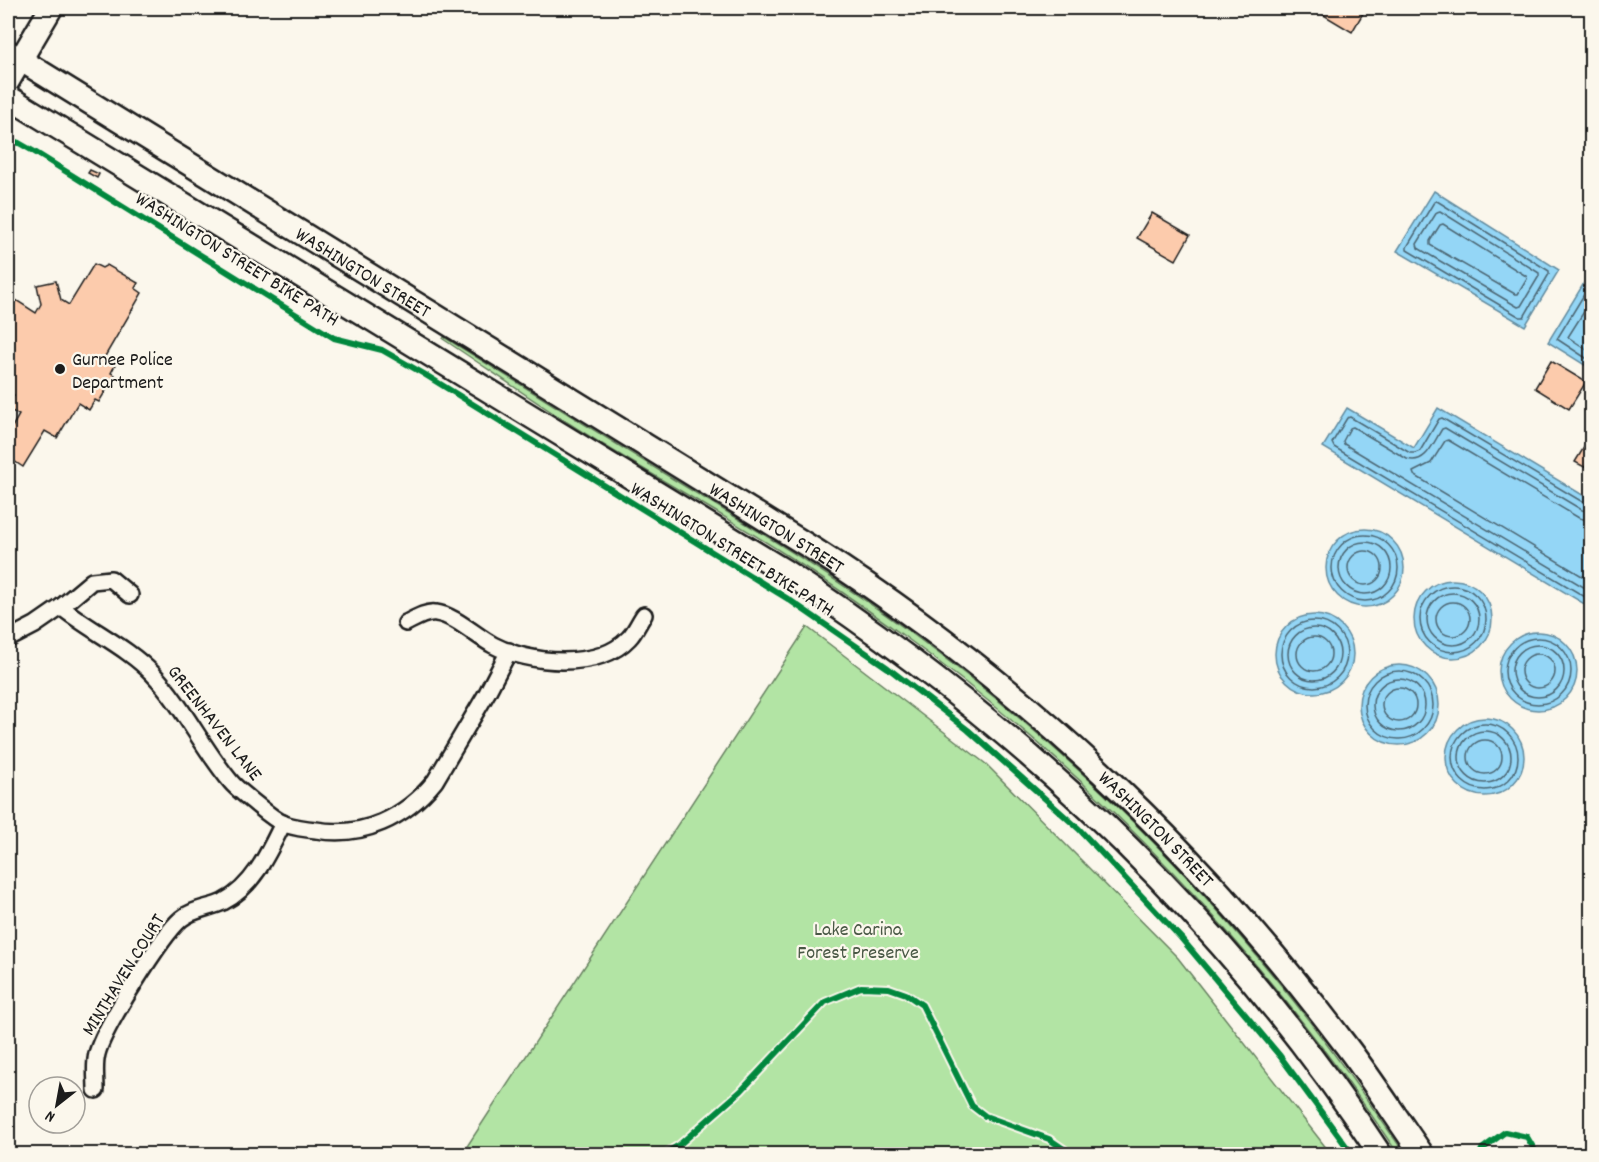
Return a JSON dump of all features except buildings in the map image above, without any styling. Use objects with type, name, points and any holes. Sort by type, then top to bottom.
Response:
[{"type":"main road","points":[[8,81],[14,56],[51,8]]},
{"type":"main road","name":"WASHINGTON STREET","points":[[14,56],[823,555],[902,609],[970,661],[1070,744],[1168,838],[1220,893],[1272,952],[1341,1039],[1422,1155]]},
{"type":"main road","name":"WASHINGTON STREET","points":[[8,98],[786,572],[841,608],[950,688],[1061,783],[1142,859],[1170,889],[1296,1036],[1380,1155]]},
{"type":"street","points":[[8,639],[35,625],[92,581],[111,579],[130,595]]},
{"type":"street","name":"GREENHAVEN LANE","points":[[61,607],[83,625],[131,655],[153,674],[232,783],[283,823],[333,833],[366,829],[400,815],[411,806],[435,781],[488,693],[508,651]]},
{"type":"street","points":[[406,622],[434,612],[444,615],[508,651],[547,660],[591,660],[609,653],[629,638],[644,615]]},
{"type":"street","name":"MINTHAVEN COURT","points":[[96,1090],[95,1063],[109,1026],[168,933],[183,918],[224,901],[242,889],[255,874],[283,823]]},
{"type":"green space","points":[[444,337],[823,572],[910,632],[1009,710],[1057,751],[1149,838],[1235,931],[1310,1022],[1405,1154],[1398,1154],[1347,1080],[1234,940],[1174,873],[1044,748],[975,691],[844,593],[757,536],[570,424],[443,339]]},
{"type":"green space","name":"Lake Carina Forest Preserve","points":[[807,627],[986,764],[1178,958],[1331,1154],[462,1154]]},
{"type":"water","points":[[1434,191],[1559,270],[1525,326],[1397,251]]},
{"type":"water","points":[[1584,283],[1591,287],[1591,369],[1548,342]]},
{"type":"water","points":[[1347,408],[1414,448],[1438,408],[1591,500],[1591,608],[1323,447]]},
{"type":"water","points":[[1357,529],[1373,529],[1387,535],[1398,546],[1404,560],[1404,576],[1398,590],[1387,601],[1373,607],[1357,607],[1343,601],[1332,590],[1326,576],[1326,560],[1332,546],[1343,535]]},
{"type":"water","points":[[1445,580],[1461,580],[1475,586],[1486,597],[1492,611],[1492,627],[1486,641],[1475,652],[1461,658],[1445,658],[1431,652],[1420,641],[1414,627],[1414,611],[1420,597],[1431,586]]},
{"type":"water","points":[[1306,615],[1322,615],[1336,621],[1347,632],[1353,646],[1353,662],[1347,676],[1336,687],[1322,693],[1306,693],[1292,687],[1281,676],[1275,662],[1275,646],[1281,632],[1292,621]]},
{"type":"water","points":[[1538,632],[1553,635],[1566,643],[1574,656],[1577,671],[1574,686],[1566,699],[1553,707],[1538,710],[1523,707],[1510,699],[1502,686],[1499,671],[1502,656],[1510,643],[1523,635]]},
{"type":"water","points":[[1399,665],[1414,668],[1427,677],[1436,690],[1439,705],[1436,720],[1427,733],[1414,742],[1399,745],[1384,742],[1371,733],[1362,720],[1359,705],[1362,690],[1371,677],[1384,668]]},
{"type":"water","points":[[1477,718],[1493,718],[1507,724],[1518,735],[1524,749],[1524,765],[1518,779],[1507,790],[1493,796],[1477,796],[1463,790],[1452,779],[1446,765],[1446,749],[1452,735],[1463,724]]},
{"type":"cycle path","name":"WASHINGTON STREET BIKE PATH","points":[[8,140],[33,151],[334,338],[382,350],[424,374],[788,599],[888,668],[968,730],[1079,829],[1181,938],[1280,1056],[1352,1154]]},
{"type":"cycle path","points":[[664,1154],[679,1145],[741,1091],[825,1002],[861,987],[889,988],[906,994],[922,1005],[972,1106],[985,1116],[1049,1139],[1071,1154]]},
{"type":"cycle path","points":[[1480,1154],[1482,1149],[1505,1132],[1527,1137],[1537,1154]]},
{"type":"place","name":"Gurnee Police Department","points":[[60,369]]}]
